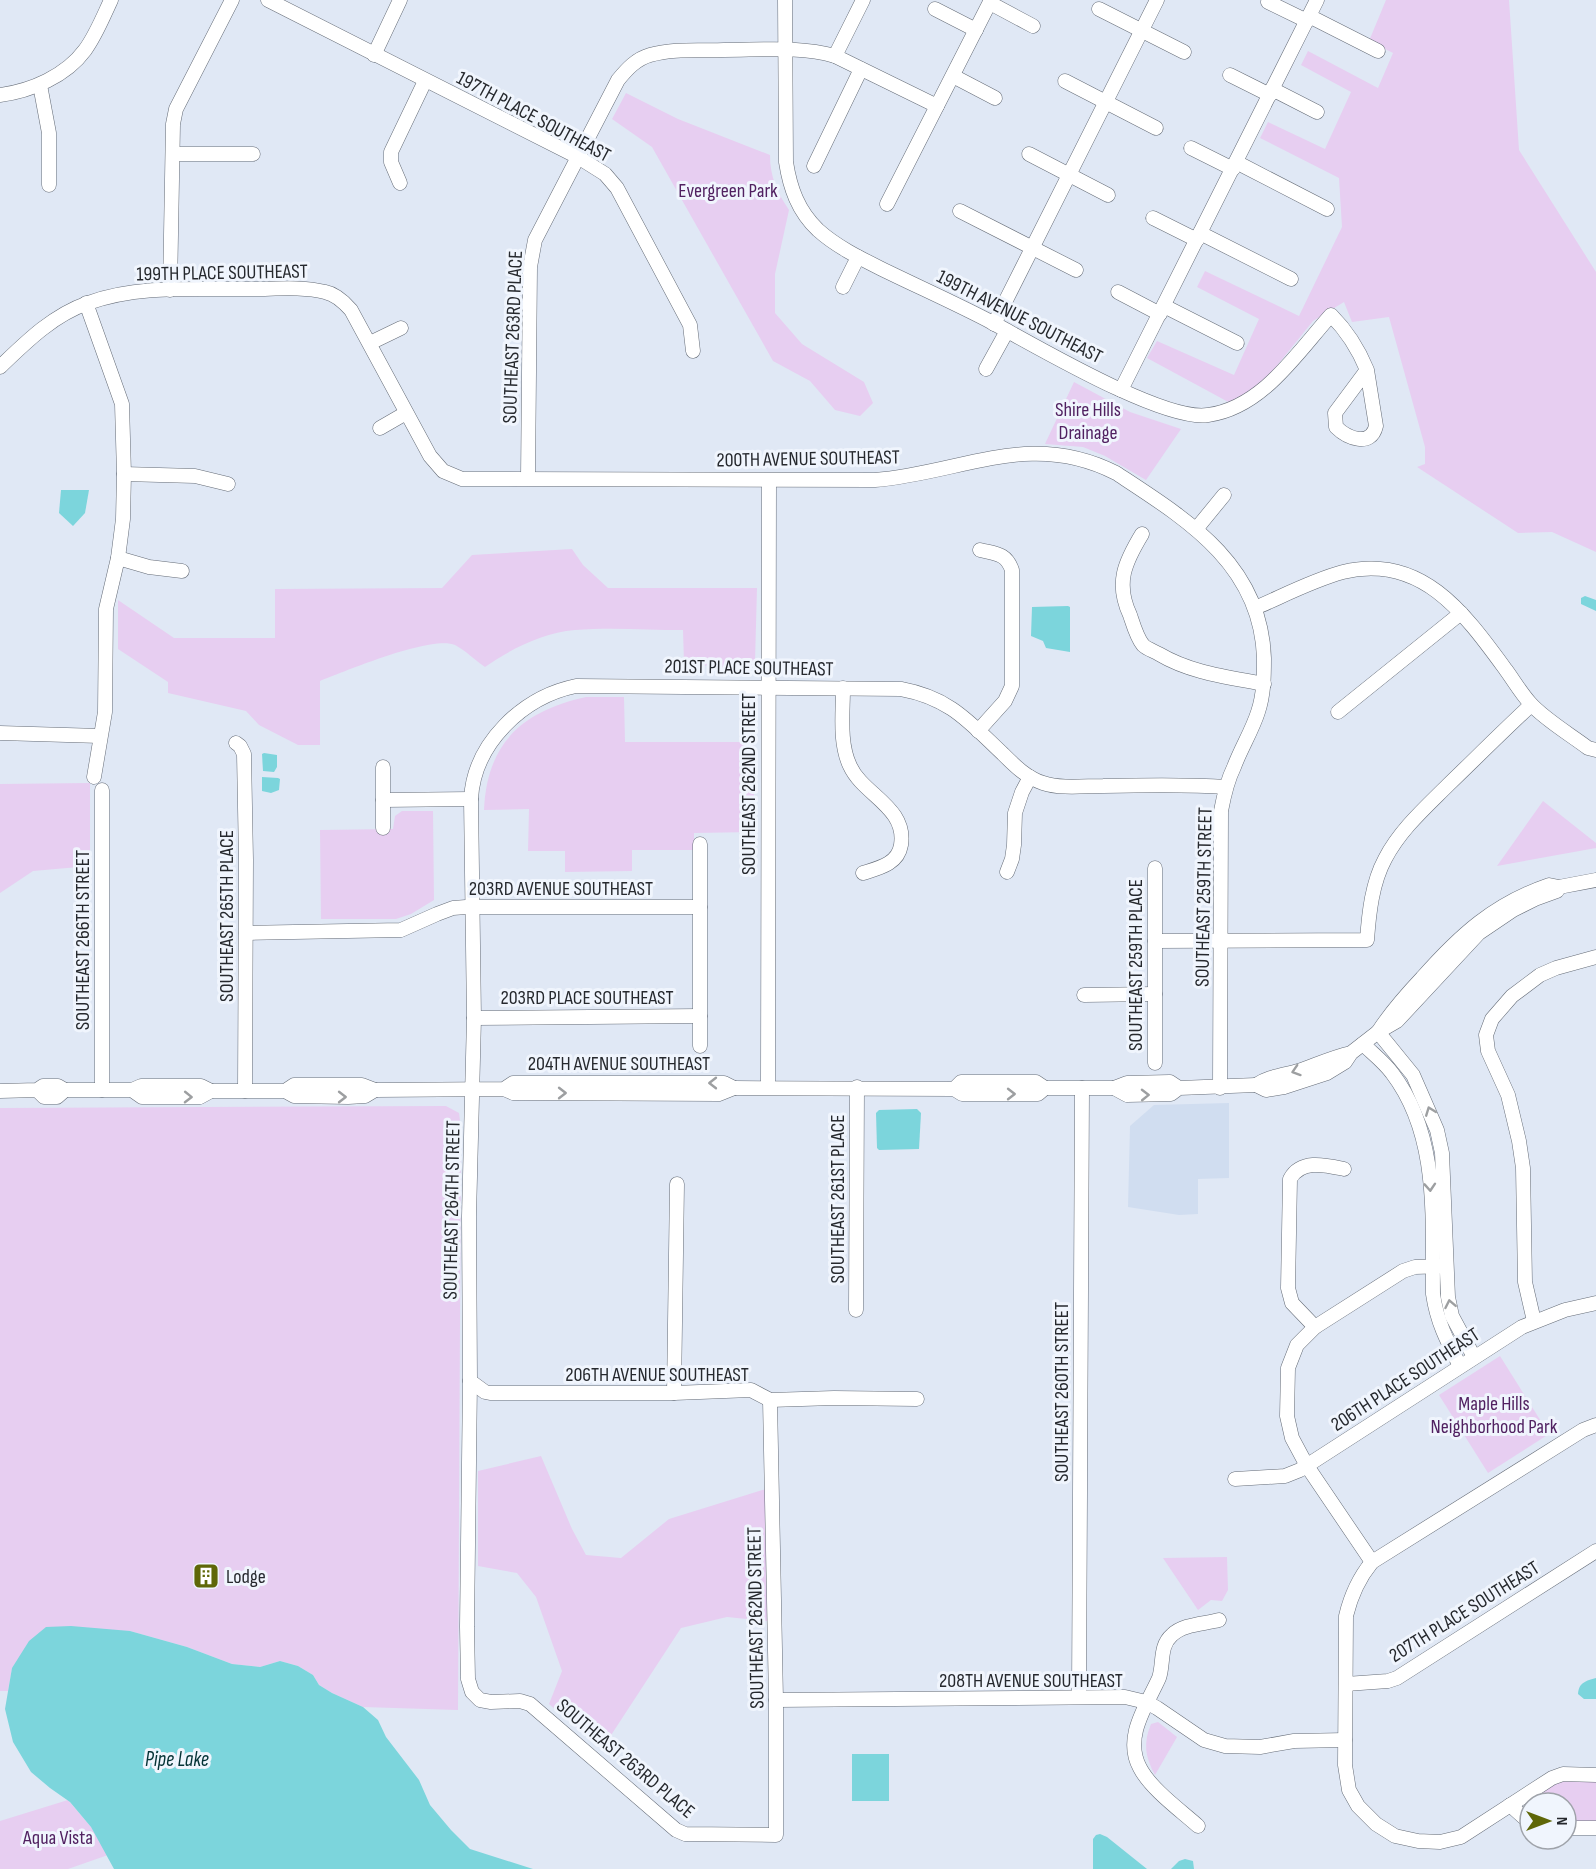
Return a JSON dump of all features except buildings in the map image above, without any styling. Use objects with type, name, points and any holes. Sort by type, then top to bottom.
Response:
[{"type":"street","points":[[0,95],[18,92],[40,84],[66,69],[85,50],[111,0]]},
{"type":"street","points":[[170,290],[172,124],[176,109],[232,0]]},
{"type":"street","name":"197TH PLACE SOUTHEAST","points":[[268,0],[578,157],[605,174],[617,188],[690,325],[693,351]]},
{"type":"street","points":[[374,55],[400,0]]},
{"type":"street","points":[[785,0],[785,50],[822,52],[836,56],[937,106]]},
{"type":"street","points":[[836,56],[863,0]]},
{"type":"street","points":[[994,324],[1157,0]]},
{"type":"street","points":[[1121,390],[1317,0]]},
{"type":"street","points":[[887,204],[990,2],[1033,26]]},
{"type":"street","points":[[1268,2],[1378,51]]},
{"type":"street","points":[[935,9],[976,30]]},
{"type":"street","points":[[1098,9],[1184,52]]},
{"type":"street","name":"SOUTHEAST 263RD PLACE","points":[[528,478],[530,267],[535,240],[618,80],[634,63],[650,55],[674,51],[785,50]]},
{"type":"street","name":"199TH AVENUE SOUTHEAST","points":[[785,50],[786,162],[792,191],[807,218],[826,237],[858,257],[1121,390],[1177,412],[1205,416],[1228,411],[1263,392],[1331,315],[1357,346],[1367,370]]},
{"type":"street","points":[[814,166],[861,69]]},
{"type":"street","points":[[1230,75],[1317,112]]},
{"type":"street","points":[[953,76],[995,98]]},
{"type":"street","points":[[400,183],[391,162],[392,152],[425,81]]},
{"type":"street","points":[[1065,81],[1156,128]]},
{"type":"street","points":[[40,84],[50,133],[50,185]]},
{"type":"street","points":[[1191,148],[1327,209]]},
{"type":"street","points":[[172,154],[253,154]]},
{"type":"street","points":[[1029,154],[1108,195]]},
{"type":"street","points":[[960,212],[1076,270]]},
{"type":"street","points":[[1153,218],[1292,279]]},
{"type":"street","points":[[843,287],[858,257]]},
{"type":"street","name":"199TH PLACE SOUTHEAST","points":[[0,367],[43,329],[86,303],[127,292],[292,289],[325,291],[339,297],[351,310],[430,456],[443,471]]},
{"type":"street","points":[[1118,292],[1237,343]]},
{"type":"street","points":[[86,303],[122,404],[124,474],[123,519],[118,558],[106,609],[105,712],[94,777]]},
{"type":"street","points":[[370,343],[401,327]]},
{"type":"street","points":[[986,369],[1007,331]]},
{"type":"street","points":[[1367,370],[1376,426],[1372,436],[1360,440],[1353,439],[1344,435],[1336,427],[1335,413],[1367,370]]},
{"type":"street","points":[[380,428],[406,413]]},
{"type":"street","name":"200TH AVENUE SOUTHEAST","points":[[443,471],[462,479],[893,479],[1018,453],[1073,457],[1102,466],[1197,528],[1241,580],[1255,608]]},
{"type":"street","points":[[124,474],[195,476],[228,484]]},
{"type":"street","name":"SOUTHEAST 262ND STREET","points":[[768,1088],[769,480]]},
{"type":"street","points":[[1197,528],[1224,495]]},
{"type":"street","points":[[1142,534],[1127,559],[1122,591],[1127,610],[1142,644],[1176,665],[1264,684]]},
{"type":"street","points":[[978,732],[1005,701],[1012,679],[1012,570],[1009,560],[1002,555],[980,550]]},
{"type":"street","points":[[118,558],[149,567],[182,571]]},
{"type":"street","points":[[1255,608],[1345,572],[1368,569],[1391,570],[1416,578],[1443,595],[1461,612],[1531,705],[1588,748],[1596,750]]},
{"type":"street","name":"SOUTHEAST 259TH STREET","points":[[1220,1088],[1221,811],[1226,787],[1258,713],[1264,684],[1263,645],[1255,608]]},
{"type":"street","points":[[1338,712],[1461,612]]},
{"type":"street","name":"201ST PLACE SOUTHEAST","points":[[513,717],[547,696],[576,686],[901,689],[937,699],[958,712],[1030,777]]},
{"type":"street","points":[[843,688],[843,740],[851,769],[898,819],[901,830],[900,849],[892,862],[863,873]]},
{"type":"street","points":[[1155,941],[1366,940],[1369,909],[1376,883],[1383,861],[1394,843],[1418,815],[1531,705]]},
{"type":"street","name":"SOUTHEAST 264TH STREET","points":[[491,1702],[480,1700],[470,1688],[466,1626],[471,1382],[468,1216],[474,1018],[471,799],[476,776],[486,751],[501,729],[513,717]]},
{"type":"street","points":[[0,733],[100,736]]},
{"type":"street","name":"SOUTHEAST 265TH PLACE","points":[[236,743],[244,754],[245,1091]]},
{"type":"street","points":[[383,767],[383,828]]},
{"type":"street","points":[[1007,872],[1014,845],[1015,813],[1030,777],[1045,784],[1061,786],[1198,785],[1226,787]]},
{"type":"street","name":"SOUTHEAST 266TH STREET","points":[[102,790],[102,1090]]},
{"type":"street","points":[[383,800],[471,799]]},
{"type":"street","points":[[700,844],[700,1046]]},
{"type":"street","name":"SOUTHEAST 259TH PLACE","points":[[1155,868],[1155,1063]]},
{"type":"street","name":"204TH AVENUE SOUTHEAST","points":[[0,1091],[37,1090],[44,1097],[57,1097],[65,1090],[132,1090],[142,1097],[200,1098],[211,1091],[285,1091],[294,1096],[348,1097],[365,1096],[375,1090],[472,1089],[504,1089],[513,1093],[719,1094],[734,1088],[857,1088],[954,1089],[962,1094],[1038,1094],[1045,1088],[1114,1088],[1127,1083],[1170,1082],[1179,1088],[1256,1085],[1264,1080],[1351,1053],[1378,1032],[1388,1015],[1449,947],[1487,915],[1530,892],[1549,885],[1559,887],[1596,880]]},
{"type":"street","name":"203RD AVENUE SOUTHEAST","points":[[246,933],[386,932],[410,927],[453,908],[700,907]]},
{"type":"street","points":[[1534,1321],[1525,1282],[1523,1168],[1519,1141],[1508,1095],[1488,1051],[1486,1035],[1492,1019],[1512,996],[1529,982],[1556,968],[1596,957]]},
{"type":"street","points":[[1084,995],[1155,994]]},
{"type":"street","name":"203RD PLACE SOUTHEAST","points":[[474,1018],[700,1016]]},
{"type":"street","points":[[1378,1032],[1413,1075],[1437,1130],[1444,1176],[1439,1266],[1433,1294],[1439,1324],[1460,1366]]},
{"type":"street","points":[[1363,1044],[1392,1072],[1418,1122],[1426,1146],[1439,1266],[1452,1316],[1474,1357]]},
{"type":"street","name":"SOUTHEAST 261ST PLACE","points":[[856,1311],[857,1088]]},
{"type":"street","name":"SOUTHEAST 260TH STREET","points":[[1079,1696],[1082,1088]]},
{"type":"street","points":[[1315,1327],[1292,1303],[1288,1288],[1290,1179],[1294,1171],[1303,1166],[1324,1164],[1344,1169]]},
{"type":"street","points":[[674,1393],[676,1184]]},
{"type":"street","points":[[1372,1562],[1307,1466],[1292,1438],[1287,1416],[1290,1359],[1298,1345],[1315,1327],[1403,1271],[1414,1267],[1439,1266]]},
{"type":"street","name":"206TH PLACE SOUTHEAST","points":[[1235,1479],[1285,1476],[1307,1466],[1474,1357],[1534,1321],[1565,1310],[1596,1303]]},
{"type":"street","name":"206TH AVENUE SOUTHEAST","points":[[471,1382],[490,1393],[674,1393],[751,1390],[770,1400],[834,1398],[917,1400]]},
{"type":"street","name":"SOUTHEAST 262ND STREET","points":[[770,1400],[776,1700],[776,1835]]},
{"type":"street","points":[[1596,1425],[1583,1430],[1372,1562],[1361,1576],[1346,1616],[1345,1740],[1348,1790],[1358,1806],[1376,1824],[1395,1836],[1418,1841],[1440,1842],[1461,1837],[1557,1776],[1596,1775]]},
{"type":"street","name":"207TH PLACE SOUTHEAST","points":[[1346,1684],[1388,1681],[1397,1678],[1596,1551]]},
{"type":"street","points":[[1198,1826],[1150,1782],[1137,1760],[1134,1737],[1146,1702],[1159,1677],[1164,1649],[1170,1636],[1185,1628],[1219,1620]]},
{"type":"street","name":"208TH AVENUE SOUTHEAST","points":[[776,1700],[1125,1697],[1157,1707],[1204,1740],[1225,1746],[1260,1747],[1294,1741],[1345,1740]]},
{"type":"street","name":"SOUTHEAST 263RD PLACE","points":[[491,1702],[520,1701],[530,1704],[676,1830],[685,1834],[776,1835]]},
{"type":"street","points":[[1510,1805],[1518,1812]]},
{"type":"street","points":[[1578,1828],[1596,1828]]},
{"type":"shaded area","points":[[1229,1103],[1229,1178],[1198,1179],[1198,1214],[1179,1215],[1128,1207],[1130,1126],[1154,1105]]},
{"type":"green space","points":[[1386,0],[1509,0],[1519,150],[1596,272],[1596,552],[1552,532],[1518,533],[1417,467],[1425,464],[1425,447],[1389,317],[1352,322],[1344,302],[1313,321],[1258,389],[1232,404],[1147,358],[1157,341],[1234,375],[1259,319],[1197,287],[1205,271],[1299,316],[1342,227],[1339,178],[1260,138],[1268,122],[1325,149],[1351,92],[1301,65],[1308,51],[1378,88],[1393,53],[1369,41]]},
{"type":"green space","name":"Evergreen Park","points":[[626,93],[678,119],[770,155],[775,184],[789,210],[775,274],[775,313],[802,344],[864,382],[873,403],[860,416],[835,410],[810,381],[773,361],[652,147],[612,119]]},
{"type":"green space","name":"Shire Hills Drainage","points":[[1074,382],[1130,412],[1181,429],[1146,480],[1105,456],[1083,447],[1045,444]]},
{"type":"green space","points":[[572,549],[583,565],[608,588],[757,588],[755,662],[752,666],[728,668],[684,663],[683,630],[602,629],[563,632],[527,643],[485,667],[455,645],[443,643],[427,645],[388,656],[320,681],[320,745],[298,745],[259,725],[246,711],[168,693],[168,682],[118,649],[118,600],[174,638],[275,638],[275,589],[442,588],[472,555]]},
{"type":"green space","points":[[586,697],[624,697],[625,742],[754,742],[754,832],[694,833],[694,850],[632,850],[632,871],[565,872],[565,851],[528,851],[529,809],[484,810],[492,766],[512,733],[527,721],[544,711]]},
{"type":"green space","points":[[90,783],[90,866],[33,871],[0,893],[0,784]]},
{"type":"green space","points":[[1543,801],[1596,843],[1596,848],[1497,866]]},
{"type":"green space","points":[[402,811],[433,811],[434,900],[411,914],[396,919],[321,919],[320,830],[393,829],[395,816]]},
{"type":"green space","points":[[446,1106],[459,1113],[461,1128],[458,1710],[363,1707],[319,1685],[313,1675],[298,1666],[280,1661],[260,1667],[232,1664],[187,1647],[130,1631],[12,1668],[8,1691],[0,1691],[0,1108]]},
{"type":"green space","name":"Maple Hills Neighborhood Park","points":[[1500,1356],[1549,1434],[1488,1473],[1439,1395]]},
{"type":"green space","points":[[541,1456],[572,1529],[586,1555],[621,1558],[669,1519],[766,1489],[767,1621],[727,1617],[681,1628],[602,1749],[549,1704],[562,1671],[536,1597],[517,1573],[478,1566],[478,1471]]},
{"type":"green space","points":[[1227,1557],[1228,1590],[1222,1601],[1211,1600],[1198,1610],[1163,1558]]},
{"type":"green space","points":[[1158,1722],[1177,1737],[1155,1775],[1147,1756],[1146,1744],[1151,1724]]},
{"type":"green space","points":[[1563,1781],[1596,1781],[1596,1822],[1578,1822],[1578,1791],[1542,1791]]},
{"type":"green space","name":"Aqua Vista","points":[[68,1800],[91,1827],[108,1855],[68,1869],[0,1869],[0,1821]]},
{"type":"water","points":[[61,490],[89,490],[85,513],[73,526],[59,513]]},
{"type":"water","points":[[1585,596],[1596,600],[1596,611],[1581,604],[1581,598]]},
{"type":"water","points":[[1032,607],[1070,607],[1070,652],[1046,648],[1043,641],[1031,636]]},
{"type":"water","points":[[262,754],[277,755],[277,767],[274,772],[263,771]]},
{"type":"water","points":[[262,777],[280,779],[279,790],[271,793],[262,791]]},
{"type":"water","points":[[917,1109],[921,1113],[919,1149],[879,1150],[877,1148],[876,1113],[879,1110]]},
{"type":"water","name":"Pipe Lake","points":[[71,1626],[130,1631],[187,1647],[232,1664],[260,1667],[280,1661],[298,1666],[313,1675],[319,1685],[363,1707],[378,1720],[386,1737],[419,1780],[430,1805],[470,1849],[533,1869],[114,1869],[91,1827],[70,1802],[31,1772],[13,1742],[5,1709],[12,1668],[29,1641],[46,1627]]},
{"type":"water","points":[[1596,1678],[1596,1699],[1584,1699],[1578,1694],[1581,1684]]},
{"type":"water","points":[[852,1754],[889,1754],[889,1801],[852,1801]]},
{"type":"water","points":[[1100,1834],[1147,1869],[1093,1869],[1093,1839]]},
{"type":"water","points":[[1185,1859],[1193,1861],[1194,1869],[1171,1869],[1179,1861]]},
{"type":"place","name":"Lodge","points":[[206,1576]]}]
